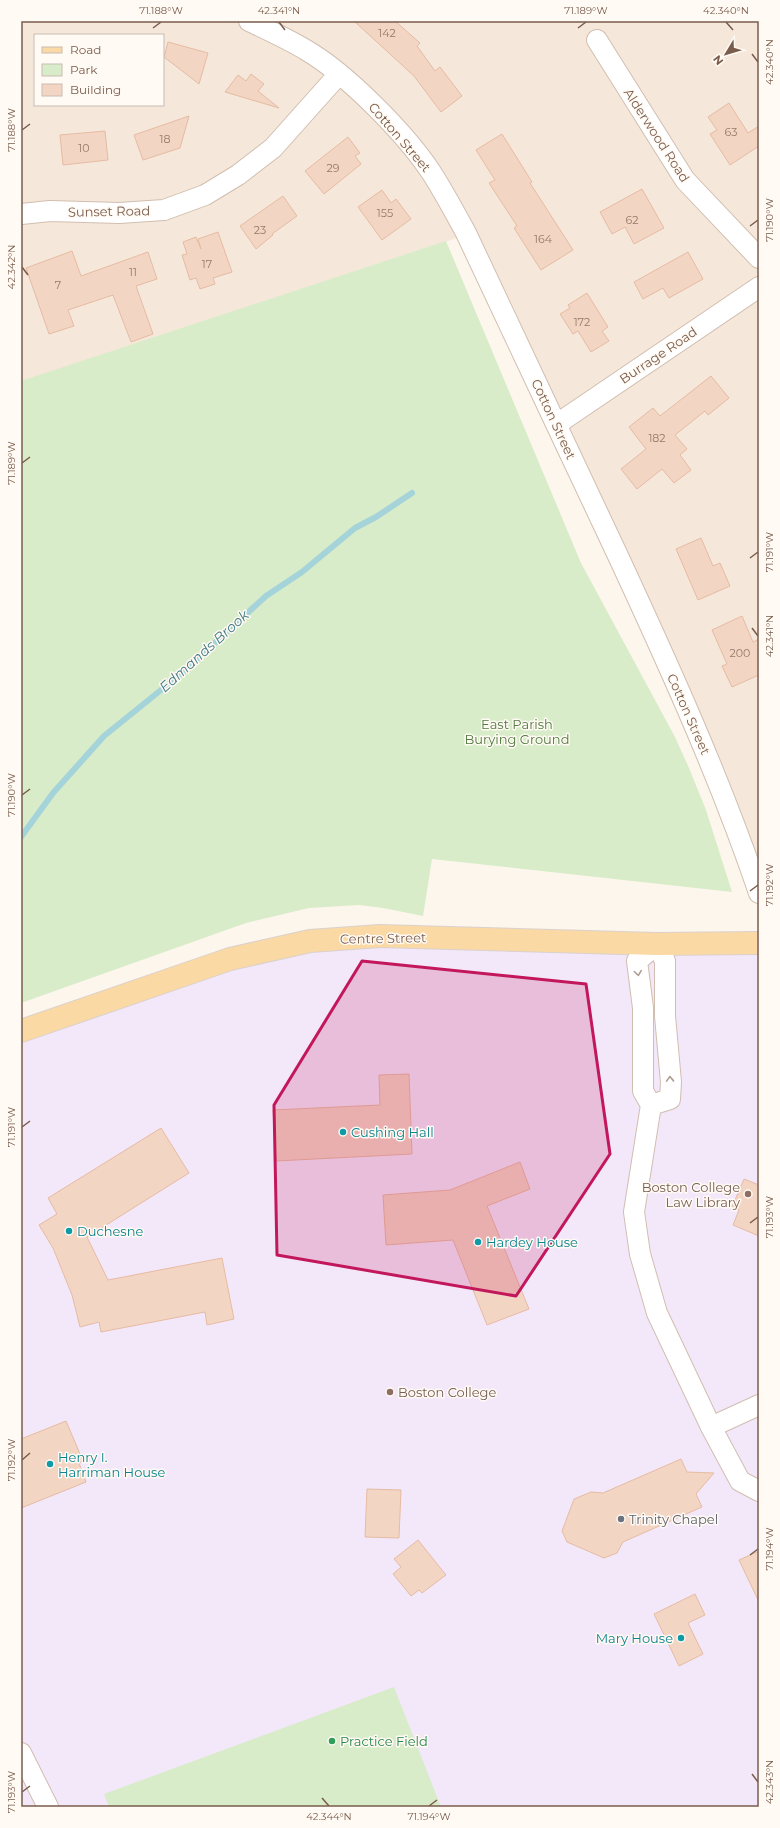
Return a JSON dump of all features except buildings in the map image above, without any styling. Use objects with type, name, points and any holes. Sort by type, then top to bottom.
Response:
[{"type":"main road","name":"Centre Street","points":[[21,1031],[230,959],[310,940],[380,936],[657,944],[759,943]]},
{"type":"street","name":"Cotton Street","points":[[249,21],[307,50],[340,74],[376,108],[408,142],[431,172],[466,233],[557,424],[692,718],[723,794],[759,893]]},
{"type":"street","name":"Alderwood Road","points":[[597,40],[685,180],[759,258]]},
{"type":"street","name":"Sunset Road","points":[[21,214],[50,211],[119,213],[164,210],[205,195],[238,175],[273,148],[340,74]]},
{"type":"street","name":"Burrage Road","points":[[557,424],[759,287]]},
{"type":"street","points":[[651,1105],[670,1099],[671,1082],[665,1016],[665,961],[657,944],[637,961],[643,1008],[643,1091],[651,1105],[634,1212],[640,1254],[657,1313],[711,1427],[740,1481],[759,1490]]},
{"type":"street","points":[[711,1427],[759,1405]]},
{"type":"street","points":[[21,1753],[48,1807]]},
{"type":"highlighted area","points":[[362,961],[586,984],[610,1154],[516,1296],[277,1255],[274,1105]]},
{"type":"shaded area","points":[[21,21],[759,21],[759,870],[475,232],[21,383]]},
{"type":"shaded area","name":"Boston College","points":[[310,941],[759,943],[759,1807],[21,1807],[21,1031]]},
{"type":"green space","name":"East Parish Burying Ground","points":[[446,241],[581,563],[675,737],[689,768],[706,810],[732,892],[432,859],[423,916],[359,905],[309,908],[246,923],[21,1003],[21,381]]},
{"type":"green space","name":"Practice Field","points":[[394,1687],[441,1807],[109,1807],[104,1794]]},
{"type":"waterway","name":"Edmands Brook","points":[[21,837],[53,793],[104,736],[182,673],[266,596],[302,572],[355,528],[376,517],[412,493]]},
{"type":"place","name":"Cushing Hall","points":[[343,1132]]},
{"type":"place","name":"Boston College Law Library","points":[[748,1194]]},
{"type":"place","name":"Duchesne","points":[[69,1231]]},
{"type":"place","name":"Hardey House","points":[[478,1242]]},
{"type":"place","name":"Boston College","points":[[390,1392]]},
{"type":"place","name":"Henry I. Harriman House","points":[[50,1464]]},
{"type":"place","name":"Trinity Chapel","points":[[621,1519]]},
{"type":"place","name":"Mary House","points":[[681,1638]]},
{"type":"place","name":"Practice Field","points":[[332,1741]]}]
